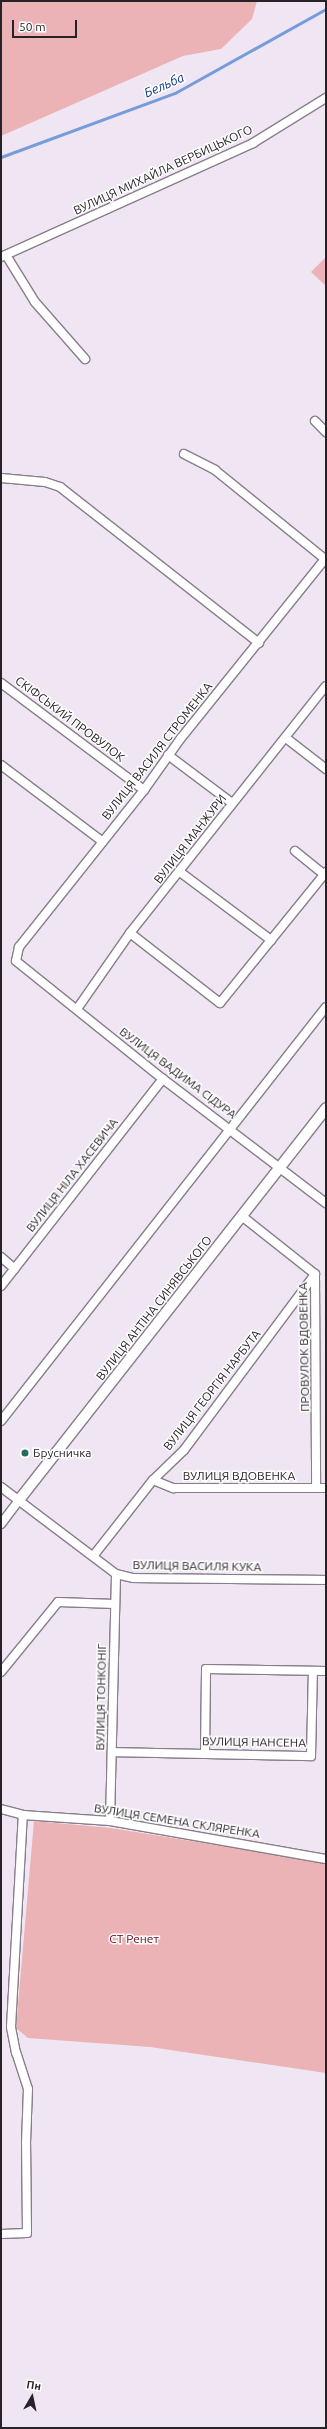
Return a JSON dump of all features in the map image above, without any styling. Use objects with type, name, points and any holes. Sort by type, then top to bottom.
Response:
[{"type":"street","name":"ВУЛИЦЯ МИХАЙЛА ВЕРБИЦЬКОГО","points":[[85,359],[35,302],[4,256],[253,144],[326,98]]},
{"type":"street","points":[[315,421],[326,432]]},
{"type":"street","points":[[184,454],[215,470],[326,560]]},
{"type":"street","points":[[1,478],[45,482],[60,487],[259,642]]},
{"type":"street","name":"ВУЛИЦЯ ВАСИЛЯ СТРОМЕНКА","points":[[16,961],[19,947],[144,790],[168,755],[326,560]]},
{"type":"street","name":"СКІФСЬКИЙ ПРОВУЛОК","points":[[1,683],[144,790]]},
{"type":"street","name":"ВУЛИЦЯ МАНЖУРИ","points":[[77,1009],[130,933],[180,872],[232,803],[286,738],[326,686]]},
{"type":"street","points":[[286,738],[326,769]]},
{"type":"street","points":[[168,755],[232,803]]},
{"type":"street","points":[[1,765],[102,841]]},
{"type":"street","points":[[130,933],[220,1003],[325,874],[295,851]]},
{"type":"street","points":[[180,872],[271,940]]},
{"type":"street","name":"ВУЛИЦЯ ВАДИМА СІДУРА","points":[[16,961],[163,1079],[230,1128],[279,1168],[326,1203]]},
{"type":"street","points":[[1,1421],[326,1006]]},
{"type":"street","name":"ВУЛИЦЯ НІЛА ХАСЕВИЧА","points":[[1,1286],[163,1079]]},
{"type":"street","name":"ВУЛИЦЯ АНТІНА СИНЯВСЬКОГО","points":[[1,1524],[243,1217],[326,1108]]},
{"type":"street","name":"ПРОВУЛОК ВДОВЕНКА","points":[[243,1217],[315,1274],[316,1488]]},
{"type":"street","points":[[1,1257],[15,1268]]},
{"type":"street","name":"ВУЛИЦЯ ГЕОРГІЯ НАРБУТА","points":[[94,1556],[153,1480],[184,1450],[315,1274]]},
{"type":"street","name":"ВУЛИЦЯ ВДОВЕНКА","points":[[153,1480],[173,1488],[326,1488]]},
{"type":"street","name":"ВУЛИЦЯ ВАСИЛЯ КУКА","points":[[1,1487],[116,1574],[134,1578],[326,1580]]},
{"type":"street","name":"ВУЛИЦЯ ТОНКОНІГ","points":[[110,1820],[116,1574]]},
{"type":"street","points":[[1,1672],[58,1602],[115,1604]]},
{"type":"street","points":[[206,1754],[206,1669],[326,1671]]},
{"type":"street","name":"ВУЛИЦЯ НАНСЕНА","points":[[112,1752],[311,1756],[313,1671]]},
{"type":"street","name":"ВУЛИЦЯ СЕМЕНА СКЛЯРЕНКА","points":[[1,1809],[23,1815],[110,1820],[326,1859]]},
{"type":"street","points":[[1,2234],[27,2233],[26,2143],[28,2089],[16,2053],[11,2027],[23,1815]]},
{"type":"green space","points":[[1,1],[257,1],[252,19],[221,49],[183,56],[1,136]]},
{"type":"green space","points":[[326,257],[326,286],[311,272]]},
{"type":"green space","name":"СТ Ренет","points":[[34,1821],[111,1828],[326,1863],[326,2073],[150,2047],[28,2038],[16,2028]]},
{"type":"waterway","name":"Бельба","points":[[1,157],[175,93],[326,9]]},
{"type":"place","name":"Брусничка","points":[[25,1453]]}]
